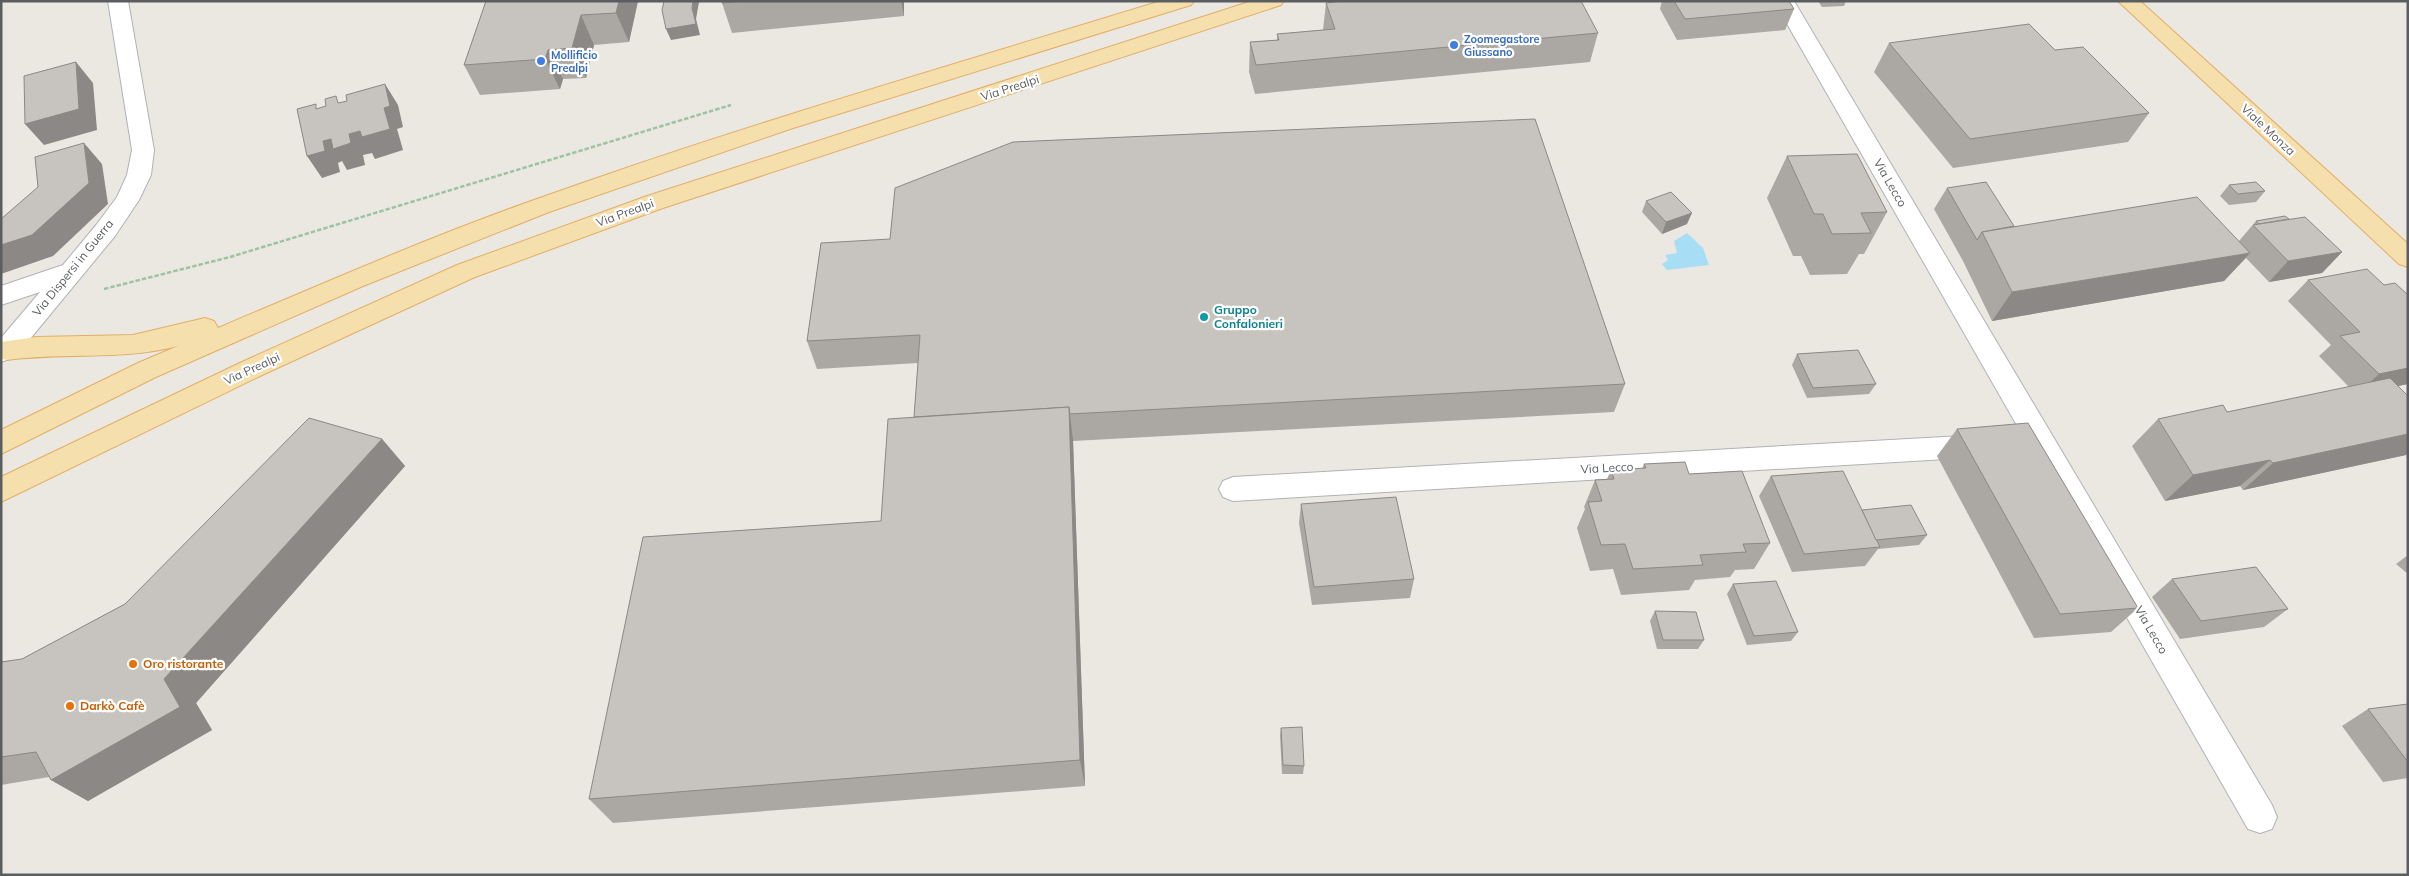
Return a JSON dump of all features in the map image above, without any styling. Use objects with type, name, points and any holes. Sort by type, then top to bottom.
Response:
[{"type":"main road","points":[[1,443],[147,370],[354,280],[541,206],[665,162],[782,124],[1184,1]]},
{"type":"main road","name":"Via Prealpi","points":[[1,490],[251,369],[466,271],[654,202],[1274,1]]},
{"type":"main road","name":"Viale Monza","points":[[2128,1],[2408,258]]},
{"type":"main road","points":[[4,351],[35,345],[120,346],[168,340],[282,298],[354,280]]},
{"type":"street","name":"Via Dispersi in Guerra","points":[[4,351],[73,271],[127,200],[139,175],[143,150],[118,1]]},
{"type":"street","name":"Via Lecco","points":[[1784,1],[2260,817]]},
{"type":"street","points":[[1,296],[73,271]]},
{"type":"street","name":"Via Lecco","points":[[1233,490],[2041,442]]},
{"type":"path","points":[[99,290],[230,257],[732,105]]},
{"type":"water","points":[[1687,233],[1703,248],[1709,265],[1667,270],[1662,264],[1668,260],[1665,255],[1677,253],[1674,241]]},
{"type":"building","points":[[486,1],[619,1],[616,13],[581,15],[572,48],[548,50],[545,59],[464,65]]},
{"type":"building","points":[[664,1],[693,1],[692,8],[696,24],[666,29],[662,10]]},
{"type":"building","points":[[722,1],[745,1],[722,3]]},
{"type":"building","points":[[1342,1],[1581,1],[1598,33],[1256,65],[1250,42],[1279,40],[1277,34],[1335,29],[1326,3]]},
{"type":"building","points":[[1674,1],[1789,1],[1794,9],[1685,19]]},
{"type":"building","points":[[2029,24],[2055,50],[2083,47],[2149,113],[1970,139],[1889,43]]},
{"type":"building","points":[[76,62],[79,109],[25,124],[24,76]]},
{"type":"building","points":[[385,84],[390,106],[384,108],[390,129],[362,137],[360,131],[349,134],[351,143],[333,149],[331,139],[323,141],[325,151],[307,156],[297,109],[316,104],[316,109],[326,106],[325,99],[336,96],[338,103],[347,101],[346,95]]},
{"type":"building","name":"Gruppo Confalonieri","points":[[1535,119],[1625,384],[1070,414],[1069,407],[914,417],[920,335],[807,341],[821,243],[890,239],[895,188],[1013,142]]},
{"type":"building","points":[[84,143],[89,183],[32,235],[1,245],[1,219],[38,187],[35,157]]},
{"type":"building","points":[[1857,154],[1887,212],[1861,213],[1871,233],[1832,234],[1823,214],[1814,214],[1787,156]]},
{"type":"building","points":[[1986,182],[2014,226],[1982,232],[1977,240],[1947,188]]},
{"type":"building","points":[[2256,182],[2265,191],[2238,194],[2229,185]]},
{"type":"building","points":[[1671,192],[1692,213],[1666,222],[1646,201]]},
{"type":"building","points":[[2197,197],[2250,253],[2012,292],[1982,232]]},
{"type":"building","points":[[2285,216],[2289,219],[2259,224],[2256,221]]},
{"type":"building","points":[[2305,217],[2342,252],[2288,261],[2253,225]]},
{"type":"building","points":[[2367,269],[2384,285],[2395,283],[2408,295],[2408,368],[2379,374],[2340,336],[2360,332],[2308,280]]},
{"type":"building","points":[[1858,350],[1876,384],[1813,388],[1797,354]]},
{"type":"building","points":[[2390,378],[2408,396],[2408,434],[2273,463],[2270,460],[2193,475],[2158,419],[2223,405],[2227,412]]},
{"type":"building","points":[[1069,407],[1080,760],[589,799],[643,537],[881,521],[888,419]]},
{"type":"building","points":[[309,418],[382,439],[164,679],[180,707],[51,780],[36,752],[1,757],[1,662],[22,659],[125,604]]},
{"type":"building","points":[[2028,423],[2138,608],[2060,614],[1957,429]]},
{"type":"building","points":[[1685,462],[1689,474],[1742,471],[1770,543],[1743,544],[1746,552],[1700,555],[1703,565],[1633,569],[1625,544],[1601,545],[1588,502],[1602,501],[1595,480],[1614,479],[1611,470],[1646,468],[1644,464]]},
{"type":"building","points":[[1843,471],[1880,547],[1804,554],[1771,476]]},
{"type":"building","points":[[1396,497],[1414,579],[1314,587],[1301,504]]},
{"type":"building","points":[[1911,505],[1927,535],[1876,540],[1862,510]]},
{"type":"building","points":[[2256,567],[2288,609],[2201,621],[2172,579]]},
{"type":"building","points":[[1776,581],[1798,632],[1754,636],[1733,584]]},
{"type":"building","points":[[1655,611],[1696,612],[1704,640],[1663,640]]},
{"type":"building","points":[[2408,704],[2408,762],[2368,709]]},
{"type":"building","points":[[1302,727],[1304,766],[1283,765],[1281,728]]},
{"type":"place","name":"Zoomegastore Giussano","points":[[1454,45]]},
{"type":"place","name":"Mollificio Prealpi","points":[[541,61]]},
{"type":"place","name":"Gruppo Confalonieri","points":[[1204,317]]},
{"type":"place","name":"Oro ristorante","points":[[133,664]]},
{"type":"place","name":"Darkò Cafè","points":[[70,706]]}]
